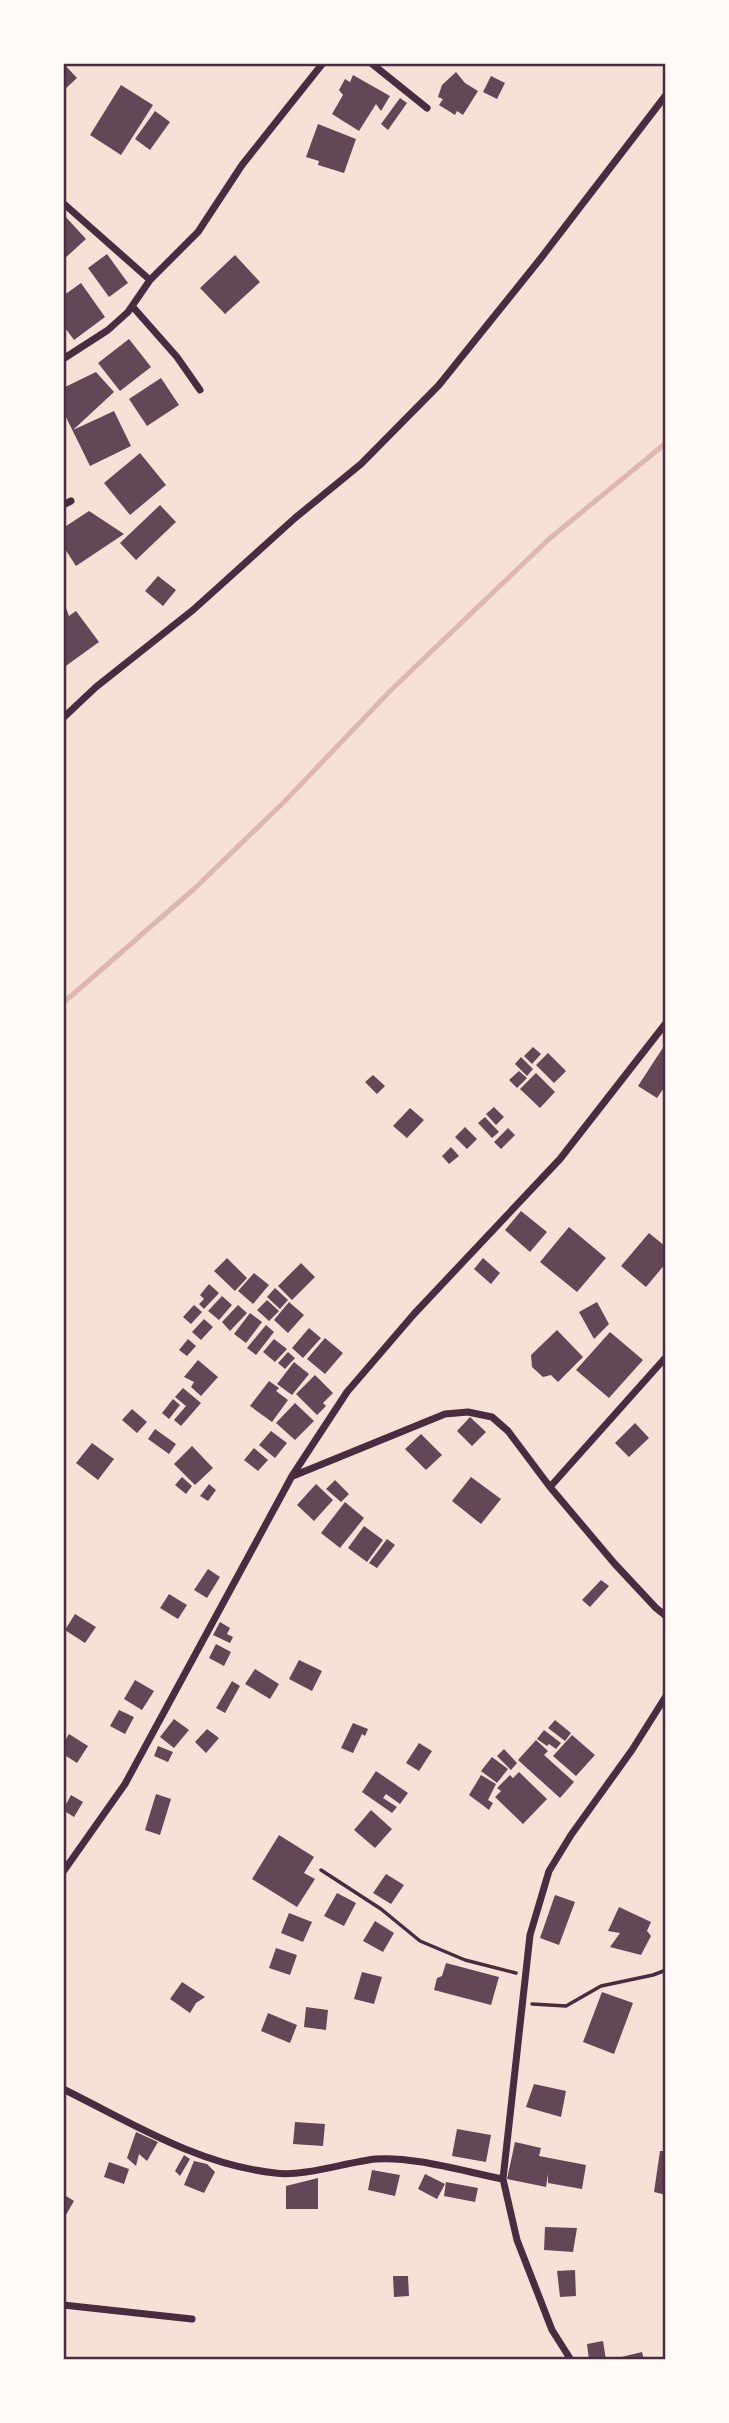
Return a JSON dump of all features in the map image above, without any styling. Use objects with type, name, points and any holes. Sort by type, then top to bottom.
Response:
[{"type":"street","points":[[63,359],[108,330],[132,306],[150,279],[198,232],[242,165],[323,63]]},
{"type":"street","points":[[372,63],[427,108]]},
{"type":"street","points":[[63,719],[96,687],[193,610],[295,518],[361,464],[439,385],[666,95]]},
{"type":"street","points":[[63,203],[150,279]]},
{"type":"street","points":[[132,306],[177,357],[200,390]]},
{"type":"street","points":[[63,505],[71,501]]},
{"type":"street","points":[[63,1872],[125,1784],[292,1476],[347,1392],[379,1353],[561,1158],[666,1023]]},
{"type":"street","points":[[550,1488],[666,1357]]},
{"type":"street","points":[[292,1476],[445,1414],[468,1412],[492,1418],[508,1431],[550,1488],[614,1563],[666,1616]]},
{"type":"street","points":[[571,2360],[552,2330],[517,2240],[503,2179],[530,1936],[550,1871],[666,1696]]},
{"type":"street","points":[[63,2089],[184,2150],[234,2167],[279,2174],[377,2159],[406,2160],[503,2179]]},
{"type":"street","points":[[63,2305],[192,2319]]},
{"type":"path","points":[[321,1870],[382,1909],[420,1941],[465,1960],[525,1975]]},
{"type":"path","points":[[522,2003],[566,2006],[601,1986],[653,1975],[666,1969]]},
{"type":"building","points":[[63,63],[77,78],[63,91]]},
{"type":"building","points":[[456,72],[465,83],[478,91],[463,115],[457,111],[455,115],[439,105],[443,99],[438,97],[442,85]]},
{"type":"building","points":[[353,75],[390,96],[381,111],[376,104],[359,131],[332,114],[343,95],[339,90],[345,79],[350,82]]},
{"type":"building","points":[[491,76],[505,83],[497,99],[483,92]]},
{"type":"building","points":[[121,85],[153,105],[121,155],[90,135]]},
{"type":"building","points":[[400,98],[407,103],[388,130],[381,124]]},
{"type":"building","points":[[155,111],[170,122],[150,150],[135,139]]},
{"type":"building","points":[[318,124],[356,139],[344,173],[318,165],[319,161],[306,157]]},
{"type":"building","points":[[63,214],[86,239],[63,260]]},
{"type":"building","points":[[107,254],[128,283],[109,297],[88,268]]},
{"type":"building","points":[[235,255],[260,282],[225,314],[200,288]]},
{"type":"building","points":[[81,283],[105,317],[74,340],[63,325],[63,296]]},
{"type":"building","points":[[129,339],[151,367],[120,391],[98,363]]},
{"type":"building","points":[[96,372],[114,392],[73,430],[114,411],[131,446],[90,466],[63,411],[63,388]]},
{"type":"building","points":[[161,378],[179,405],[147,426],[129,399]]},
{"type":"building","points":[[140,453],[166,485],[130,515],[104,483]]},
{"type":"building","points":[[160,505],[176,522],[136,560],[120,543]]},
{"type":"building","points":[[89,511],[124,534],[76,566],[63,546],[63,528]]},
{"type":"building","points":[[158,576],[176,590],[163,606],[145,591]]},
{"type":"building","points":[[66,608],[69,616],[76,611],[99,642],[63,668],[63,610]]},
{"type":"building","points":[[666,1043],[666,1085],[657,1098],[638,1086]]},
{"type":"building","points":[[533,1047],[541,1054],[532,1064],[524,1056]]},
{"type":"building","points":[[548,1053],[566,1071],[554,1083],[536,1065]]},
{"type":"building","points":[[521,1057],[533,1069],[527,1076],[515,1064]]},
{"type":"building","points":[[519,1071],[527,1078],[517,1088],[509,1080]]},
{"type":"building","points":[[536,1073],[555,1092],[540,1108],[520,1089]]},
{"type":"building","points":[[373,1075],[385,1086],[377,1094],[365,1082]]},
{"type":"building","points":[[494,1107],[504,1117],[496,1125],[486,1114]]},
{"type":"building","points":[[410,1108],[424,1120],[407,1138],[393,1126]]},
{"type":"building","points":[[485,1117],[499,1132],[492,1138],[478,1123]]},
{"type":"building","points":[[465,1127],[477,1139],[467,1149],[455,1137]]},
{"type":"building","points":[[508,1128],[515,1135],[501,1149],[494,1142]]},
{"type":"building","points":[[451,1147],[459,1156],[449,1164],[442,1156]]},
{"type":"building","points":[[521,1211],[547,1232],[530,1252],[505,1230]]},
{"type":"building","points":[[569,1227],[606,1258],[577,1292],[540,1262]]},
{"type":"building","points":[[649,1233],[666,1247],[666,1263],[646,1287],[621,1266]]},
{"type":"building","points":[[227,1258],[247,1278],[235,1291],[214,1271]]},
{"type":"building","points":[[483,1258],[500,1273],[491,1284],[474,1269]]},
{"type":"building","points":[[301,1263],[315,1277],[292,1300],[278,1286]]},
{"type":"building","points":[[254,1273],[269,1285],[253,1304],[238,1291]]},
{"type":"building","points":[[209,1284],[219,1293],[204,1309],[199,1304],[204,1299],[200,1295]]},
{"type":"building","points":[[275,1288],[288,1300],[280,1309],[267,1297]]},
{"type":"building","points":[[222,1296],[232,1305],[219,1320],[208,1311]]},
{"type":"building","points":[[267,1300],[279,1311],[269,1321],[257,1310]]},
{"type":"building","points":[[289,1302],[304,1315],[288,1333],[274,1320]]},
{"type":"building","points":[[597,1302],[609,1324],[594,1339],[579,1312]]},
{"type":"building","points":[[194,1305],[202,1312],[191,1324],[183,1317]]},
{"type":"building","points":[[238,1305],[247,1313],[230,1331],[222,1322]]},
{"type":"building","points":[[250,1313],[262,1322],[246,1343],[234,1334]]},
{"type":"building","points":[[204,1319],[213,1327],[201,1340],[192,1332]]},
{"type":"building","points":[[266,1325],[274,1332],[256,1355],[247,1348]]},
{"type":"building","points":[[309,1328],[321,1338],[303,1358],[292,1348]]},
{"type":"building","points":[[557,1330],[583,1357],[558,1382],[551,1375],[543,1377],[532,1367],[531,1355]]},
{"type":"building","points":[[610,1332],[643,1360],[609,1398],[576,1370]]},
{"type":"building","points":[[325,1338],[343,1353],[325,1374],[307,1359]]},
{"type":"building","points":[[188,1339],[196,1346],[187,1356],[179,1350]]},
{"type":"building","points":[[274,1339],[287,1349],[275,1362],[263,1352]]},
{"type":"building","points":[[288,1352],[295,1358],[285,1369],[278,1363]]},
{"type":"building","points":[[198,1360],[218,1377],[201,1396],[191,1387],[194,1382],[184,1377]]},
{"type":"building","points":[[294,1362],[309,1374],[292,1395],[277,1384]]},
{"type":"building","points":[[315,1375],[333,1393],[323,1403],[326,1406],[317,1415],[296,1394]]},
{"type":"building","points":[[269,1381],[279,1388],[276,1391],[288,1400],[272,1422],[250,1406]]},
{"type":"building","points":[[183,1388],[201,1403],[181,1426],[174,1420],[186,1406],[175,1397]]},
{"type":"building","points":[[173,1399],[180,1405],[169,1419],[162,1413]]},
{"type":"building","points":[[295,1403],[314,1421],[295,1440],[276,1423]]},
{"type":"building","points":[[132,1409],[147,1422],[137,1433],[122,1420]]},
{"type":"building","points":[[470,1417],[486,1432],[472,1446],[457,1431]]},
{"type":"building","points":[[635,1423],[649,1438],[629,1457],[615,1443]]},
{"type":"building","points":[[155,1429],[176,1444],[169,1454],[148,1439]]},
{"type":"building","points":[[271,1431],[287,1443],[275,1458],[259,1445]]},
{"type":"building","points":[[421,1434],[442,1455],[426,1470],[405,1449]]},
{"type":"building","points":[[92,1443],[114,1459],[98,1480],[76,1463]]},
{"type":"building","points":[[192,1446],[213,1468],[195,1485],[174,1464]]},
{"type":"building","points":[[254,1448],[268,1460],[258,1471],[244,1460]]},
{"type":"building","points":[[182,1477],[192,1486],[186,1494],[175,1485]]},
{"type":"building","points":[[471,1477],[501,1499],[481,1524],[452,1501]]},
{"type":"building","points":[[335,1480],[349,1494],[341,1502],[326,1489]]},
{"type":"building","points":[[209,1484],[216,1490],[208,1501],[200,1496]]},
{"type":"building","points":[[316,1484],[333,1500],[314,1521],[297,1505]]},
{"type":"building","points":[[345,1502],[364,1518],[340,1548],[321,1533]]},
{"type":"building","points":[[364,1526],[383,1540],[367,1562],[348,1548]]},
{"type":"building","points":[[387,1539],[395,1545],[377,1568],[369,1563]]},
{"type":"building","points":[[208,1569],[220,1577],[207,1598],[194,1590]]},
{"type":"building","points":[[601,1580],[609,1586],[590,1607],[582,1600]]},
{"type":"building","points":[[169,1594],[187,1605],[178,1619],[160,1608]]},
{"type":"building","points":[[75,1614],[96,1627],[85,1643],[65,1630]]},
{"type":"building","points":[[220,1622],[230,1628],[227,1634],[233,1637],[230,1643],[213,1635]]},
{"type":"building","points":[[216,1644],[231,1652],[224,1666],[209,1658]]},
{"type":"building","points":[[299,1660],[322,1671],[312,1691],[289,1679]]},
{"type":"building","points":[[255,1669],[279,1684],[270,1699],[245,1684]]},
{"type":"building","points":[[135,1680],[154,1691],[142,1710],[124,1699]]},
{"type":"building","points":[[232,1681],[240,1686],[225,1713],[216,1708]]},
{"type":"building","points":[[119,1710],[134,1717],[125,1734],[110,1726]]},
{"type":"building","points":[[174,1719],[189,1730],[174,1748],[160,1737]]},
{"type":"building","points":[[555,1720],[571,1733],[565,1741],[548,1728]]},
{"type":"building","points":[[353,1723],[368,1729],[365,1736],[362,1734],[353,1753],[341,1748]]},
{"type":"building","points":[[207,1729],[219,1738],[206,1753],[195,1742]]},
{"type":"building","points":[[544,1730],[561,1743],[556,1749],[537,1739]]},
{"type":"building","points":[[69,1734],[88,1746],[77,1763],[63,1754],[63,1744]]},
{"type":"building","points":[[572,1735],[595,1755],[576,1776],[553,1756]]},
{"type":"building","points":[[536,1740],[548,1751],[544,1755],[574,1782],[560,1798],[518,1760]]},
{"type":"building","points":[[419,1743],[432,1751],[419,1771],[406,1763]]},
{"type":"building","points":[[158,1746],[173,1752],[168,1762],[154,1756]]},
{"type":"building","points":[[504,1749],[517,1763],[511,1770],[497,1756]]},
{"type":"building","points":[[492,1757],[508,1769],[497,1783],[481,1771]]},
{"type":"building","points":[[376,1771],[408,1793],[400,1804],[386,1794],[383,1798],[397,1807],[392,1813],[362,1792]]},
{"type":"building","points":[[519,1772],[547,1799],[523,1824],[495,1797],[501,1791],[497,1788],[510,1775],[513,1778]]},
{"type":"building","points":[[481,1775],[496,1784],[488,1800],[493,1803],[489,1810],[469,1795]]},
{"type":"building","points":[[156,1794],[171,1799],[160,1835],[145,1830]]},
{"type":"building","points":[[71,1795],[83,1802],[74,1817],[63,1810]]},
{"type":"building","points":[[371,1810],[392,1829],[375,1848],[354,1830]]},
{"type":"building","points":[[279,1835],[314,1857],[304,1873],[315,1879],[297,1907],[252,1879]]},
{"type":"building","points":[[386,1874],[404,1885],[391,1904],[373,1893]]},
{"type":"building","points":[[337,1893],[356,1903],[344,1926],[324,1916]]},
{"type":"building","points":[[555,1895],[575,1902],[559,1945],[540,1938]]},
{"type":"building","points":[[619,1907],[651,1922],[647,1931],[651,1936],[641,1955],[610,1947],[620,1933],[608,1931]]},
{"type":"building","points":[[289,1913],[312,1922],[303,1942],[281,1933]]},
{"type":"building","points":[[375,1921],[394,1933],[383,1952],[363,1941]]},
{"type":"building","points":[[276,1948],[297,1955],[290,1975],[269,1968]]},
{"type":"building","points":[[446,1963],[499,1977],[491,2005],[434,1990],[437,1978],[442,1976]]},
{"type":"building","points":[[362,1972],[382,1977],[374,2004],[354,1999]]},
{"type":"building","points":[[182,1982],[205,1997],[196,2003],[190,2013],[170,1999]]},
{"type":"building","points":[[602,1992],[633,2003],[614,2054],[583,2042]]},
{"type":"building","points":[[306,2007],[328,2010],[326,2030],[304,2027]]},
{"type":"building","points":[[268,2013],[297,2025],[290,2043],[261,2031]]},
{"type":"building","points":[[534,2084],[566,2091],[561,2117],[526,2107]]},
{"type":"building","points":[[295,2122],[325,2124],[323,2146],[293,2144]]},
{"type":"building","points":[[457,2129],[491,2135],[486,2162],[452,2156]]},
{"type":"building","points":[[136,2132],[158,2142],[147,2161],[139,2154],[136,2166],[127,2158]]},
{"type":"building","points":[[515,2142],[541,2148],[539,2156],[586,2165],[582,2189],[548,2183],[548,2174],[546,2187],[507,2179]]},
{"type":"building","points":[[660,2151],[666,2151],[666,2195],[654,2192]]},
{"type":"building","points":[[184,2155],[190,2159],[180,2176],[175,2171]]},
{"type":"building","points":[[194,2161],[207,2164],[215,2172],[204,2193],[184,2185]]},
{"type":"building","points":[[109,2162],[129,2169],[124,2184],[104,2177]]},
{"type":"building","points":[[372,2170],[400,2175],[395,2196],[368,2190]]},
{"type":"building","points":[[425,2174],[445,2184],[437,2199],[418,2189]]},
{"type":"building","points":[[318,2178],[318,2209],[286,2209],[286,2186]]},
{"type":"building","points":[[446,2182],[478,2188],[475,2202],[444,2196]]},
{"type":"building","points":[[63,2194],[74,2201],[63,2220]]},
{"type":"building","points":[[545,2227],[577,2228],[573,2252],[544,2250]]},
{"type":"building","points":[[575,2270],[576,2296],[560,2297],[557,2271]]},
{"type":"building","points":[[393,2276],[408,2276],[409,2296],[394,2297]]},
{"type":"building","points":[[603,2341],[606,2360],[589,2360],[587,2344]]},
{"type":"building","points":[[642,2352],[644,2360],[613,2360],[613,2359]]},
{"type":"waterway","points":[[63,1003],[194,889],[284,802],[390,691],[549,539],[666,443]]}]
